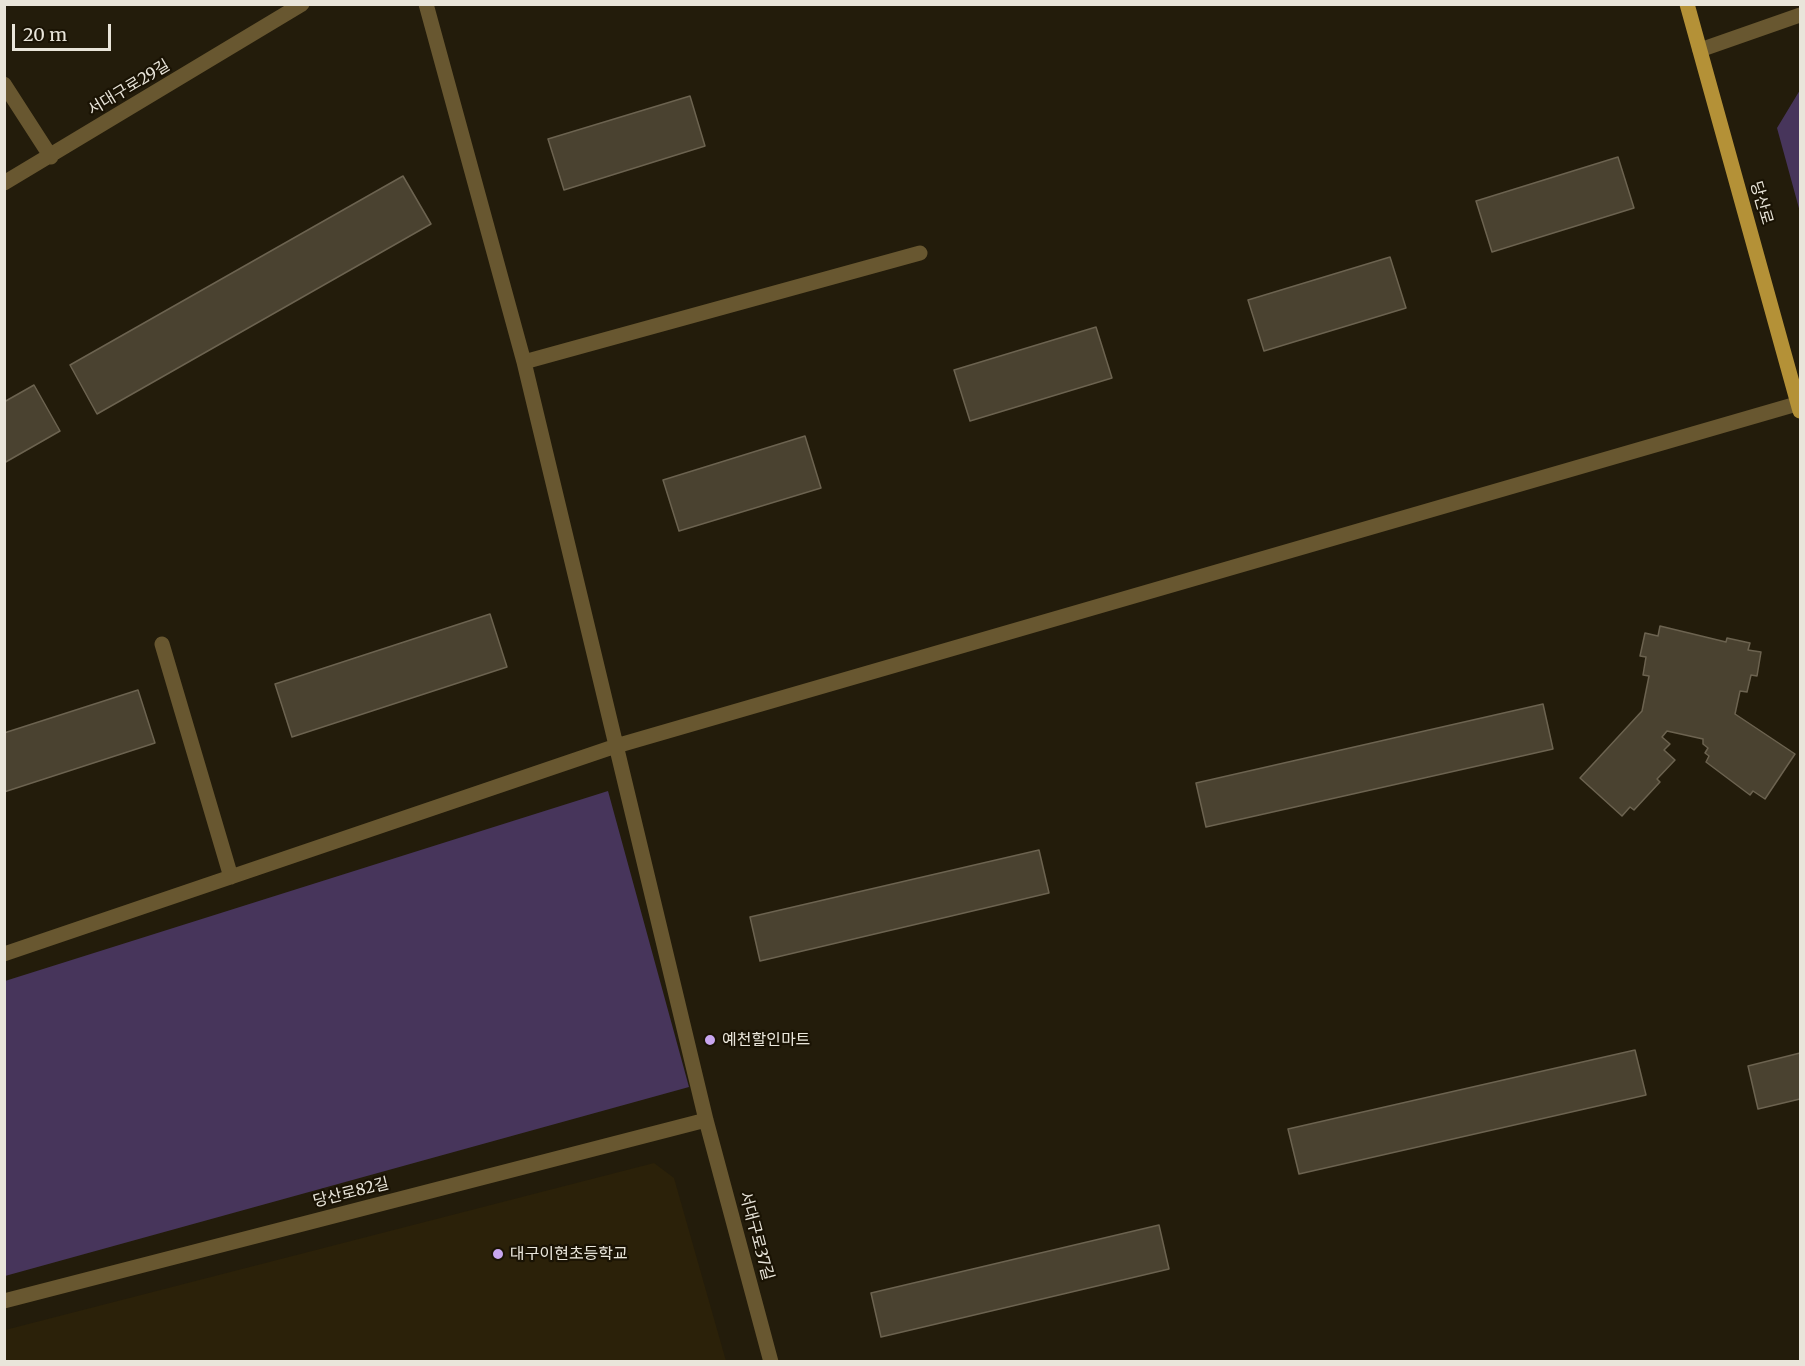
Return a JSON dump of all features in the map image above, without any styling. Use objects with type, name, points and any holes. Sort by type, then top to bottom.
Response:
[{"type":"main road","name":"당산로","points":[[1687,4],[1800,406]]},
{"type":"street","name":"서대구로29길","points":[[4,183],[51,157],[302,4]]},
{"type":"street","name":"서대구로37길","points":[[426,4],[524,362],[706,1120],[771,1362]]},
{"type":"street","points":[[1700,50],[1800,15]]},
{"type":"street","points":[[4,84],[51,157]]},
{"type":"street","points":[[524,362],[920,253]]},
{"type":"street","points":[[4,954],[616,746],[1800,406]]},
{"type":"street","points":[[162,644],[231,877]]},
{"type":"street","name":"당산로82길","points":[[4,1301],[706,1120]]},
{"type":"shaded area","points":[[1800,90],[1800,212],[1777,128]]},
{"type":"shaded area","points":[[608,791],[689,1087],[5,1276],[5,981]]},
{"type":"shaded area","name":"대구이현초등학교","points":[[654,1163],[674,1178],[726,1361],[5,1361],[5,1330]]},
{"type":"building","points":[[690,96],[705,146],[564,190],[548,139]]},
{"type":"building","points":[[1618,157],[1634,208],[1492,252],[1476,201]]},
{"type":"building","points":[[403,176],[431,224],[97,414],[70,365]]},
{"type":"building","points":[[1390,257],[1406,308],[1264,351],[1248,300]]},
{"type":"building","points":[[1096,327],[1112,378],[970,421],[954,370]]},
{"type":"building","points":[[34,385],[60,431],[4,463],[4,402]]},
{"type":"building","points":[[805,436],[821,488],[679,531],[663,480]]},
{"type":"building","points":[[490,614],[507,667],[292,737],[275,684]]},
{"type":"building","points":[[1660,626],[1726,642],[1727,638],[1750,643],[1748,650],[1761,652],[1757,676],[1751,675],[1747,692],[1740,691],[1735,714],[1795,754],[1765,799],[1753,791],[1750,795],[1706,762],[1709,756],[1705,753],[1708,748],[1703,744],[1703,739],[1667,731],[1662,737],[1670,744],[1664,750],[1675,760],[1657,779],[1660,782],[1634,810],[1630,807],[1622,816],[1580,778],[1642,711],[1649,676],[1643,675],[1646,657],[1640,656],[1645,633],[1658,636]]},
{"type":"building","points":[[138,690],[155,743],[4,792],[4,733]]},
{"type":"building","points":[[1543,704],[1553,749],[1206,827],[1196,783]]},
{"type":"building","points":[[1039,850],[1049,893],[760,961],[750,917]]},
{"type":"building","points":[[1635,1050],[1646,1095],[1299,1174],[1288,1129]]},
{"type":"building","points":[[1800,1053],[1800,1099],[1758,1109],[1748,1066]]},
{"type":"building","points":[[1159,1225],[1169,1269],[881,1337],[871,1293]]},
{"type":"place","name":"예천할인마트","points":[[710,1040]]},
{"type":"place","name":"대구이현초등학교","points":[[498,1254]]}]
